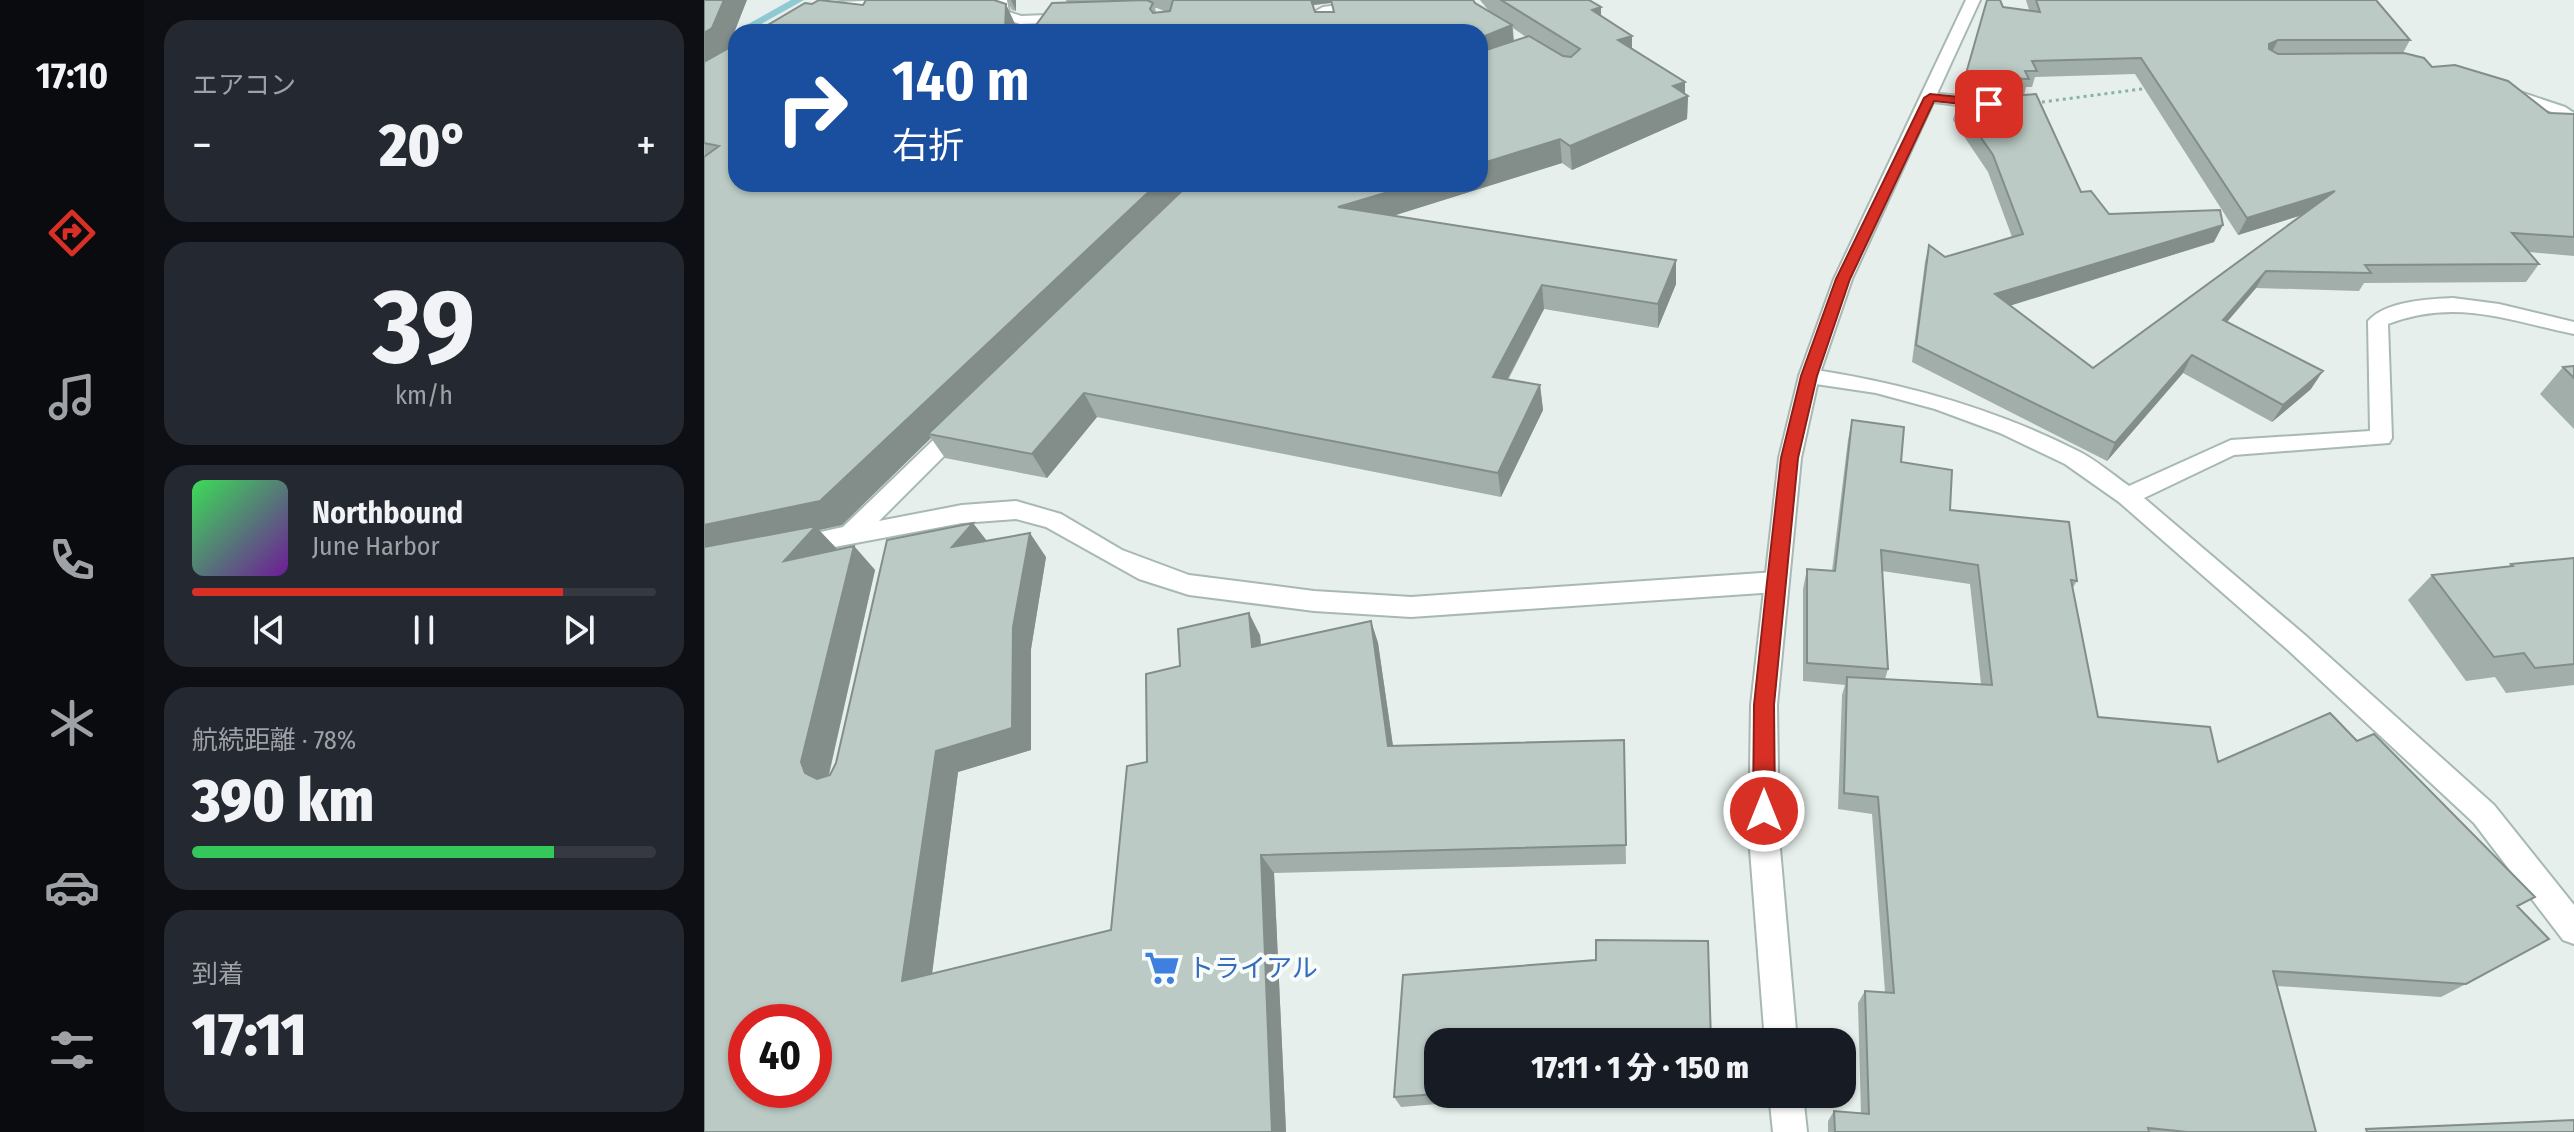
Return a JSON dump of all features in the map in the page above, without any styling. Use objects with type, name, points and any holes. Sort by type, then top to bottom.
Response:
[{"type":"street","points":[[823,5],[944,0]]},
{"type":"street","points":[[1000,0],[1003,14],[1020,20],[1081,18]]},
{"type":"street","points":[[1320,15],[1372,2],[1408,0]]},
{"type":"street","points":[[1780,1028],[1764,837],[1764,705],[1790,458],[1809,376],[1843,279],[1930,98],[1973,0]]},
{"type":"street","points":[[2491,87],[2560,110],[2574,121]]},
{"type":"street","points":[[1930,98],[1989,104],[2035,103]]},
{"type":"street","points":[[2127,496],[2231,448],[2381,438],[2378,321],[2405,308],[2457,302],[2506,309],[2574,328]]},
{"type":"street","points":[[1809,376],[1876,386],[1942,404],[1995,423],[2073,458],[2127,496],[2297,643],[2484,814],[2574,929]]},
{"type":"street","points":[[851,534],[976,410]]},
{"type":"street","points":[[778,548],[962,514],[1016,510],[1053,520],[1125,561],[1189,585],[1314,601],[1411,607],[1776,582]]},
{"type":"street","points":[[894,555],[900,525]]},
{"type":"street","points":[[1787,1108],[1790,1132]]},
{"type":"path","points":[[2035,103],[2156,87]]},
{"type":"building","points":[[704,0],[724,0],[712,28],[704,33]]},
{"type":"building","points":[[819,0],[863,5],[866,0],[994,0],[1006,4],[1005,24],[770,24],[805,3],[812,4]]},
{"type":"building","points":[[1147,0],[1153,3],[1150,9],[1153,13],[1170,11],[1173,0],[1311,0],[1315,12],[1334,12],[1331,0],[1473,0],[1512,25],[1488,35],[1488,24],[1037,24],[1052,3]]},
{"type":"building","points":[[1501,0],[1589,0],[1601,7],[1592,10],[1632,36],[1618,40],[1685,82],[1673,86],[1688,96],[1570,146],[1560,139],[1488,162],[1488,49],[1529,36],[1563,56],[1571,57],[1580,49]]},
{"type":"building","points":[[1987,0],[2000,0],[2003,7],[2040,12],[2036,0],[2376,0],[2410,40],[2278,40],[2269,44],[2269,49],[2278,54],[2404,53],[2424,58],[2432,67],[2455,65],[2508,81],[2549,113],[2574,114],[2574,237],[2512,233],[2539,264],[2365,265],[2371,273],[2266,271],[2223,320],[2323,371],[2283,405],[2192,355],[2115,443],[1916,345],[1929,245],[1945,257],[2023,234],[1993,155],[1957,103],[1960,92],[2009,96],[2036,94],[2081,192],[2091,191],[2109,214],[2220,210],[2223,225],[1995,294],[2093,368],[2335,191],[2247,218],[2141,58],[2032,61],[2037,71],[2025,71],[2029,79],[1965,77]]},
{"type":"building","points":[[728,48],[728,192],[1148,192],[820,501],[704,525],[704,157],[719,146],[704,143],[704,62]]},
{"type":"building","points":[[1181,192],[1388,192],[1338,207],[1676,260],[1658,304],[1542,285],[1493,377],[1540,385],[1498,473],[1084,393],[1032,454],[928,434]]},
{"type":"building","points":[[2574,366],[2574,378],[2563,367]]},
{"type":"building","points":[[1852,420],[1904,427],[1901,462],[1952,470],[1950,510],[2069,522],[2077,581],[2071,580],[2098,717],[2210,727],[2218,762],[2330,713],[2357,741],[2374,734],[2535,897],[2517,906],[2549,939],[2466,984],[2273,971],[2316,1132],[2187,1132],[2148,1128],[2149,1132],[1835,1132],[1834,1111],[1869,1114],[1865,991],[1894,993],[1878,797],[1844,793],[1847,677],[1992,685],[1978,565],[1881,550],[1888,669],[1807,663],[1807,569],[1835,571]]},
{"type":"building","points":[[973,523],[952,547],[1030,533],[1013,627],[1012,728],[936,751],[902,981],[1111,930],[1127,766],[1147,762],[1146,674],[1180,666],[1178,629],[1249,613],[1252,647],[1371,621],[1388,746],[1624,740],[1626,845],[1261,855],[1272,1132],[704,1132],[704,547],[816,526],[784,561],[854,546],[801,762],[805,773],[817,779],[830,775],[836,763],[887,540]]},
{"type":"building","points":[[2574,558],[2574,664],[2535,668],[2524,653],[2494,657],[2432,575],[2513,566],[2511,564]]},
{"type":"building","points":[[1596,940],[1708,941],[1711,1028],[1424,1028],[1424,1095],[1394,1097],[1403,975],[1596,960]]},
{"type":"building","points":[[2574,1120],[2574,1132],[2367,1132],[2366,1129]]},
{"type":"waterway","points":[[754,24],[799,0]]},
{"type":"place","name":"トライアル","points":[[1162,968]]},
{"type":"route","points":[[1764,811],[1764,705],[1776,582],[1790,458],[1809,376],[1843,279],[1930,98],[1989,104]]}]
